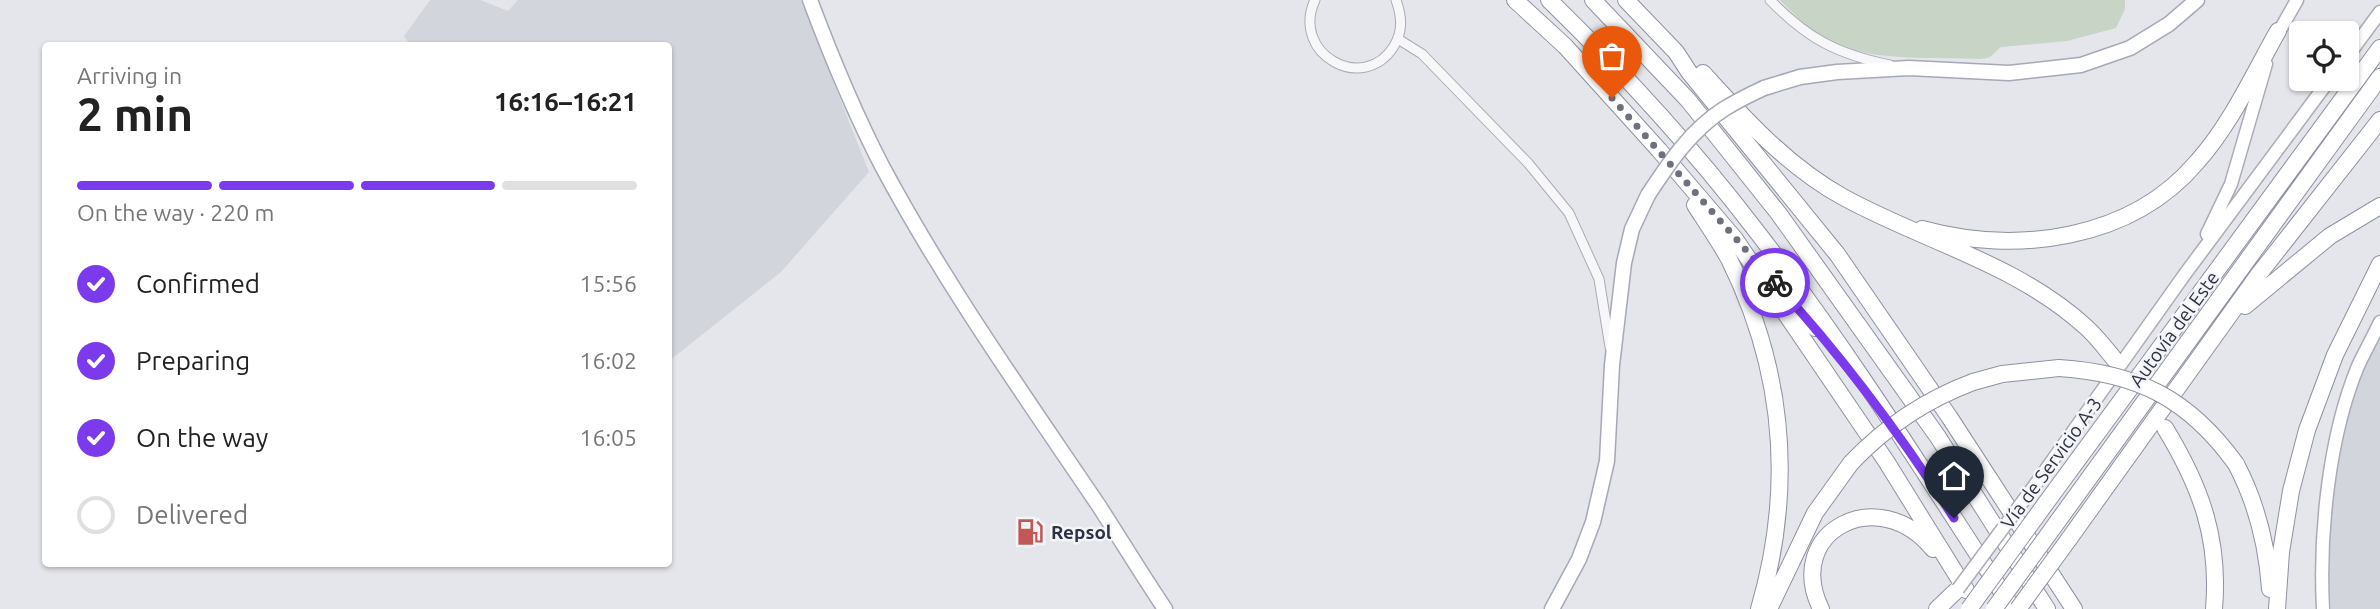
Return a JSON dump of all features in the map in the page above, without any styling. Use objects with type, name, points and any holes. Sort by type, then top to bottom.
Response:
[{"type":"highway","points":[[1516,0],[1565,46],[1813,325],[1910,450]]},
{"type":"highway","points":[[1549,0],[1665,121],[1754,227],[1910,450],[2013,609]]},
{"type":"highway","points":[[1593,0],[1688,100],[1779,214],[1938,438],[2047,609]]},
{"type":"highway","points":[[1626,0],[1676,52],[1689,72],[1838,254],[1950,418],[2074,609]]},
{"type":"highway","points":[[1889,219],[1930,231],[1991,240],[2029,241],[2088,232],[2130,213],[2168,191],[2196,164],[2219,135],[2278,31]]},
{"type":"highway","name":"Autovía del Este","points":[[1969,609],[2380,48]]},
{"type":"highway","points":[[1676,52],[1694,64],[1752,126],[1794,165],[1842,197],[1922,236],[1989,264],[2044,294],[2088,328],[2115,360]]},
{"type":"highway","name":"Autovía del Este","points":[[1994,609],[2380,77]]},
{"type":"highway","points":[[2018,609],[2259,274],[2380,120]]},
{"type":"highway","points":[[1659,150],[1728,258],[1755,318],[1770,369],[1780,459],[1779,516],[1759,609]]},
{"type":"highway","points":[[2218,333],[2255,296],[2330,236],[2380,206]]},
{"type":"highway","points":[[1735,239],[1886,461],[1962,590]]},
{"type":"highway","points":[[1838,254],[1896,355],[1938,438]]},
{"type":"highway","points":[[2274,609],[2291,491],[2307,430],[2335,355],[2380,264]]},
{"type":"highway","points":[[1769,609],[1815,513],[1851,463],[1890,426],[1931,399],[1973,382],[2002,374],[2059,368],[2110,374],[2142,385],[2174,401],[2194,415],[2217,438],[2249,488],[2260,521],[2274,609]]},
{"type":"highway","points":[[2165,428],[2183,457],[2210,523],[2215,557],[2214,609]]},
{"type":"highway","points":[[1821,609],[1815,596],[1812,575],[1817,552],[1828,536],[1844,523],[1871,516],[1896,520],[1915,530],[1980,609]]},
{"type":"highway","points":[[1937,609],[1962,590]]},
{"type":"main road","points":[[810,0],[846,92],[882,165],[925,241],[1165,609]]},
{"type":"main road","points":[[1552,609],[1579,559],[1592,522],[1607,461],[1612,365],[1632,229],[1648,195],[1695,132],[1723,109],[1764,88],[1800,77],[1909,68],[2009,73],[2081,65],[2130,48],[2169,23],[2197,0]]},
{"type":"main road","points":[[2185,274],[2231,184],[2262,75],[2278,31],[2297,0]]},
{"type":"main road","points":[[2359,41],[2380,12]]},
{"type":"main road","name":"Vía de Servicio A-3","points":[[1944,609],[1962,590],[2185,274],[2321,91]]},
{"type":"main road","points":[[2323,609],[2321,579],[2329,479],[2338,433],[2358,367],[2380,322]]},
{"type":"main road","points":[[2325,530],[2331,609]]},
{"type":"street","points":[[1315,0],[1309,25],[1313,40],[1321,53],[1348,67],[1364,67],[1378,62],[1390,52],[1398,39],[1401,26],[1401,12],[1396,0]]},
{"type":"street","points":[[1770,0],[1788,19],[1820,43],[1857,58],[1909,68]]},
{"type":"street","points":[[1398,39],[1422,54],[1528,163],[1569,213],[1599,279],[1612,365]]},
{"type":"shaded area","points":[[430,0],[480,0],[508,11],[518,0],[801,0],[869,172],[781,272],[672,359],[672,42],[408,42],[404,36]]},
{"type":"shaded area","points":[[2380,322],[2380,609],[2331,609],[2325,530],[2338,433]]},
{"type":"green space","points":[[1780,0],[2125,0],[2125,9],[2116,28],[2067,41],[2001,47],[1990,57],[1982,59],[1925,58],[1865,53],[1831,42],[1810,29]]},
{"type":"way so far","points":[[1612,98],[1775,283]]},
{"type":"place","name":"Repsol","points":[[1030,532]]},
{"type":"route","points":[[1775,283],[1813,325],[1910,450],[1954,518]]}]
